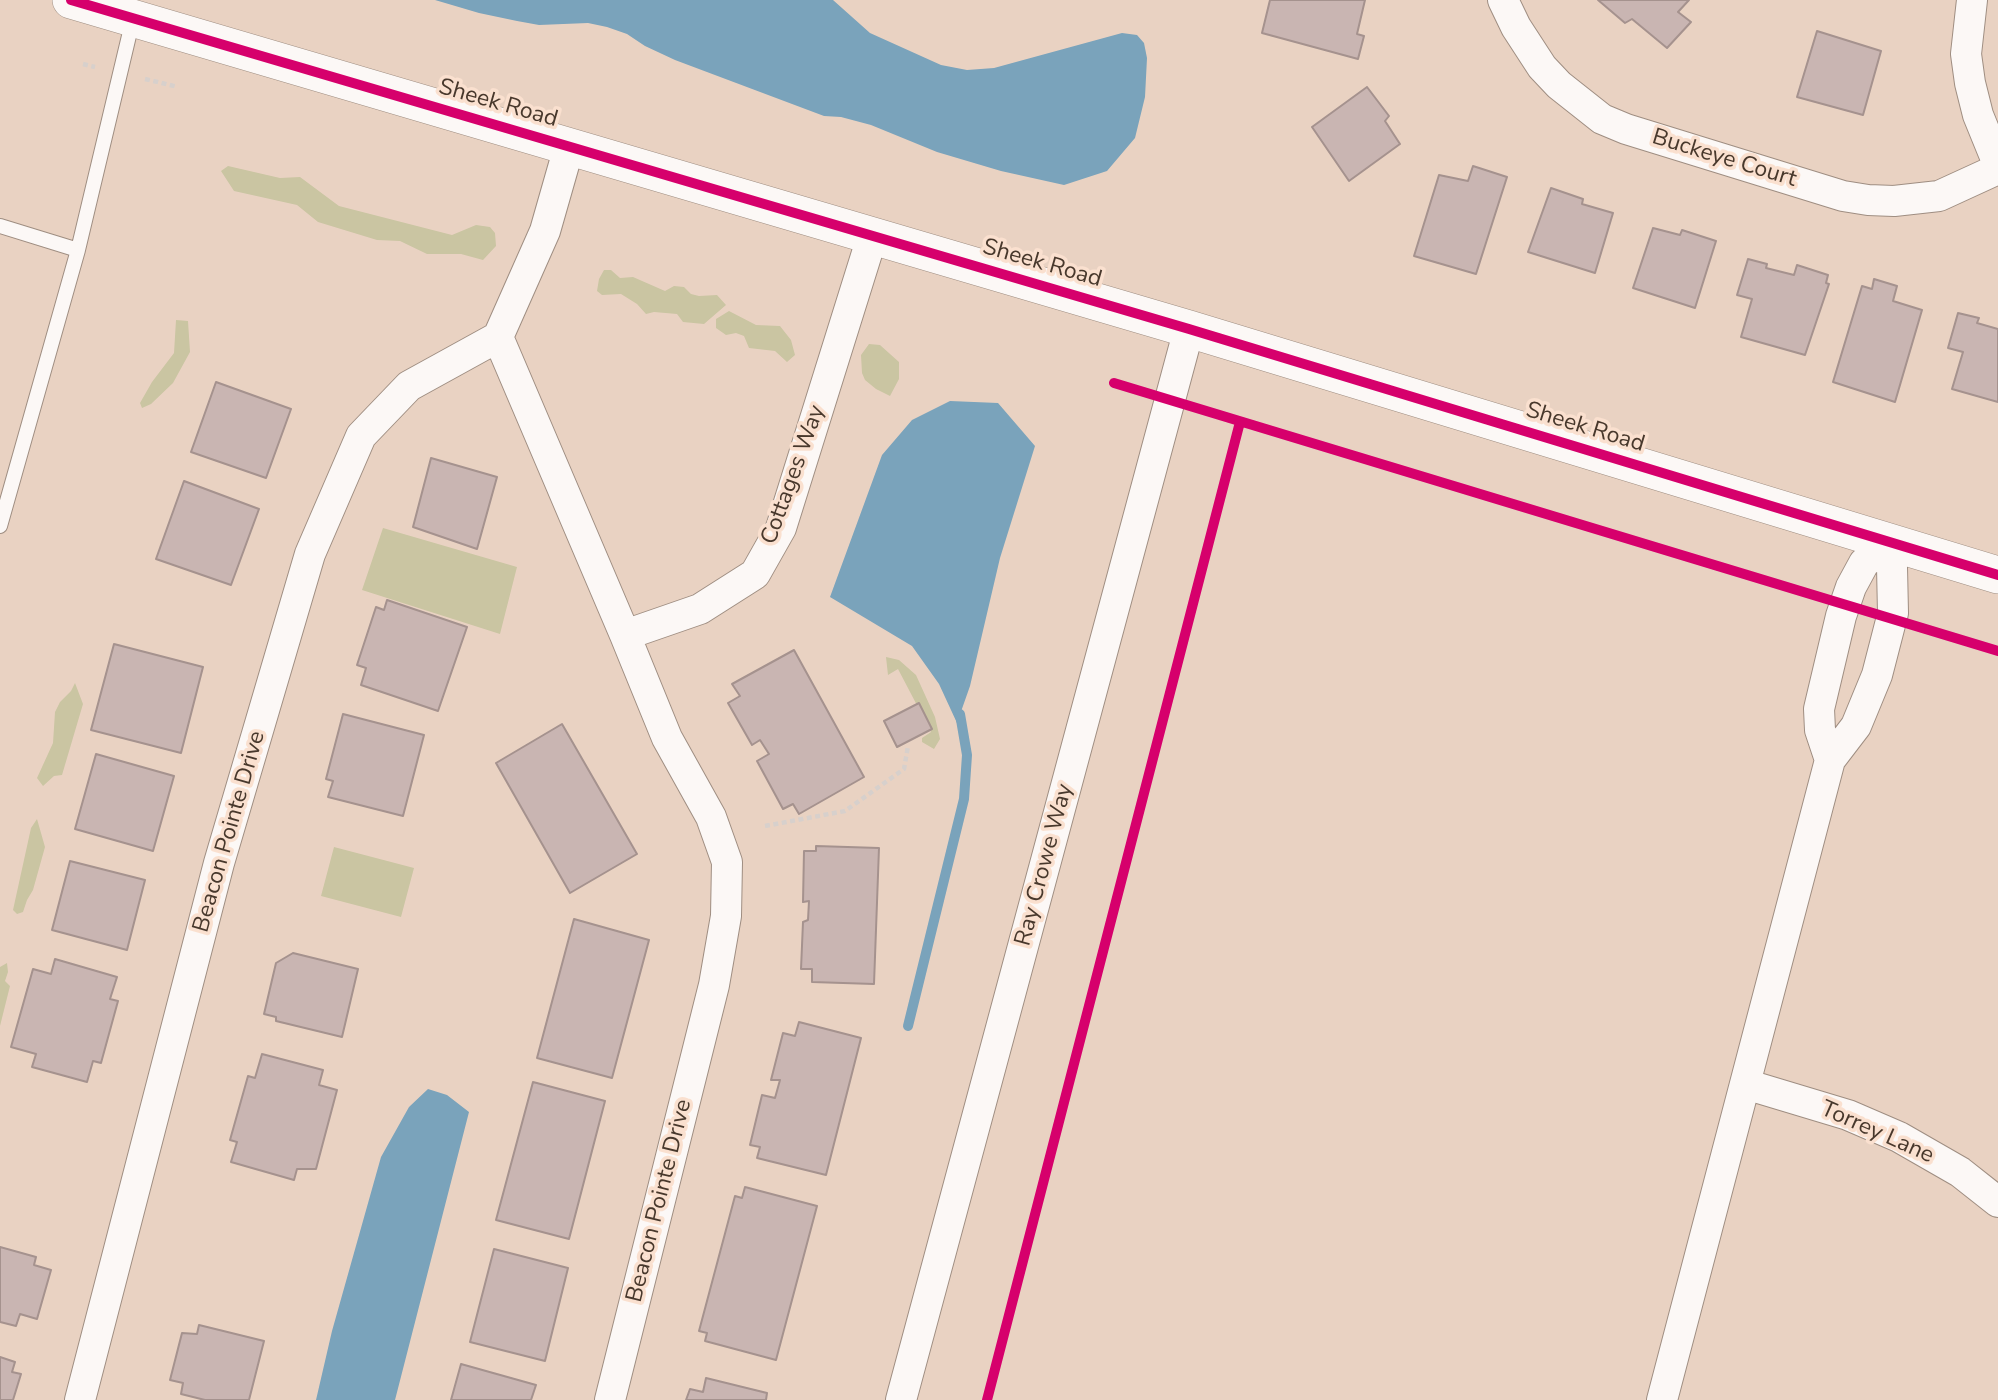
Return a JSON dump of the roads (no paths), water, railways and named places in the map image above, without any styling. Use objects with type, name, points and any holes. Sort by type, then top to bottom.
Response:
[{"type":"street","name":"Sheek Road","points":[[71,0],[136,9],[569,147],[1189,329],[1998,575]]},
{"type":"street","name":"Buckeye Court","points":[[1503,0],[1516,27],[1542,67],[1579,102],[1602,119],[1626,129],[1843,196],[1868,201],[1895,201],[1939,195],[1998,167]]},
{"type":"street","points":[[1972,0],[1966,54],[1970,83],[1978,115],[1998,167]]},
{"type":"street","points":[[498,337],[545,230],[569,147]]},
{"type":"street","name":"Cottages Way","points":[[625,635],[700,609],[755,574],[781,528],[872,237]]},
{"type":"street","name":"Ray Crowe Way","points":[[901,1400],[1189,329]]},
{"type":"street","name":"Beacon Pointe Drive","points":[[80,1400],[219,863],[310,554],[361,436],[409,386],[498,337],[667,737],[711,817],[727,862],[726,916],[714,985],[610,1400]]},
{"type":"street","points":[[1830,760],[1820,730],[1819,709],[1835,640],[1851,587],[1864,563],[1889,543]]},
{"type":"street","points":[[1662,1400],[1830,760],[1856,726],[1877,675],[1893,613],[1889,543]]},
{"type":"street","name":"Torrey Lane","points":[[1745,1084],[1848,1115],[1899,1137],[1960,1172],[1998,1202]]},
{"type":"lane","points":[[0,526],[78,250],[136,9]]},
{"type":"lane","points":[[0,226],[78,250]]},
{"type":"water","points":[[435,0],[833,0],[870,33],[941,65],[967,70],[994,68],[1122,33],[1137,35],[1144,43],[1147,58],[1145,97],[1135,138],[1107,171],[1064,185],[1001,171],[937,152],[871,125],[841,117],[824,116],[675,60],[627,34],[607,27],[588,23],[539,25],[479,13]]},
{"type":"water","points":[[950,401],[998,403],[1035,446],[1000,558],[970,686],[957,723],[939,684],[912,646],[830,597],[882,455],[912,420]]},
{"type":"water","points":[[428,1089],[447,1095],[469,1112],[395,1400],[316,1400],[332,1331],[381,1157],[409,1107]]},
{"type":"waterway","points":[[908,1026],[964,799],[967,755],[960,714]]}]
